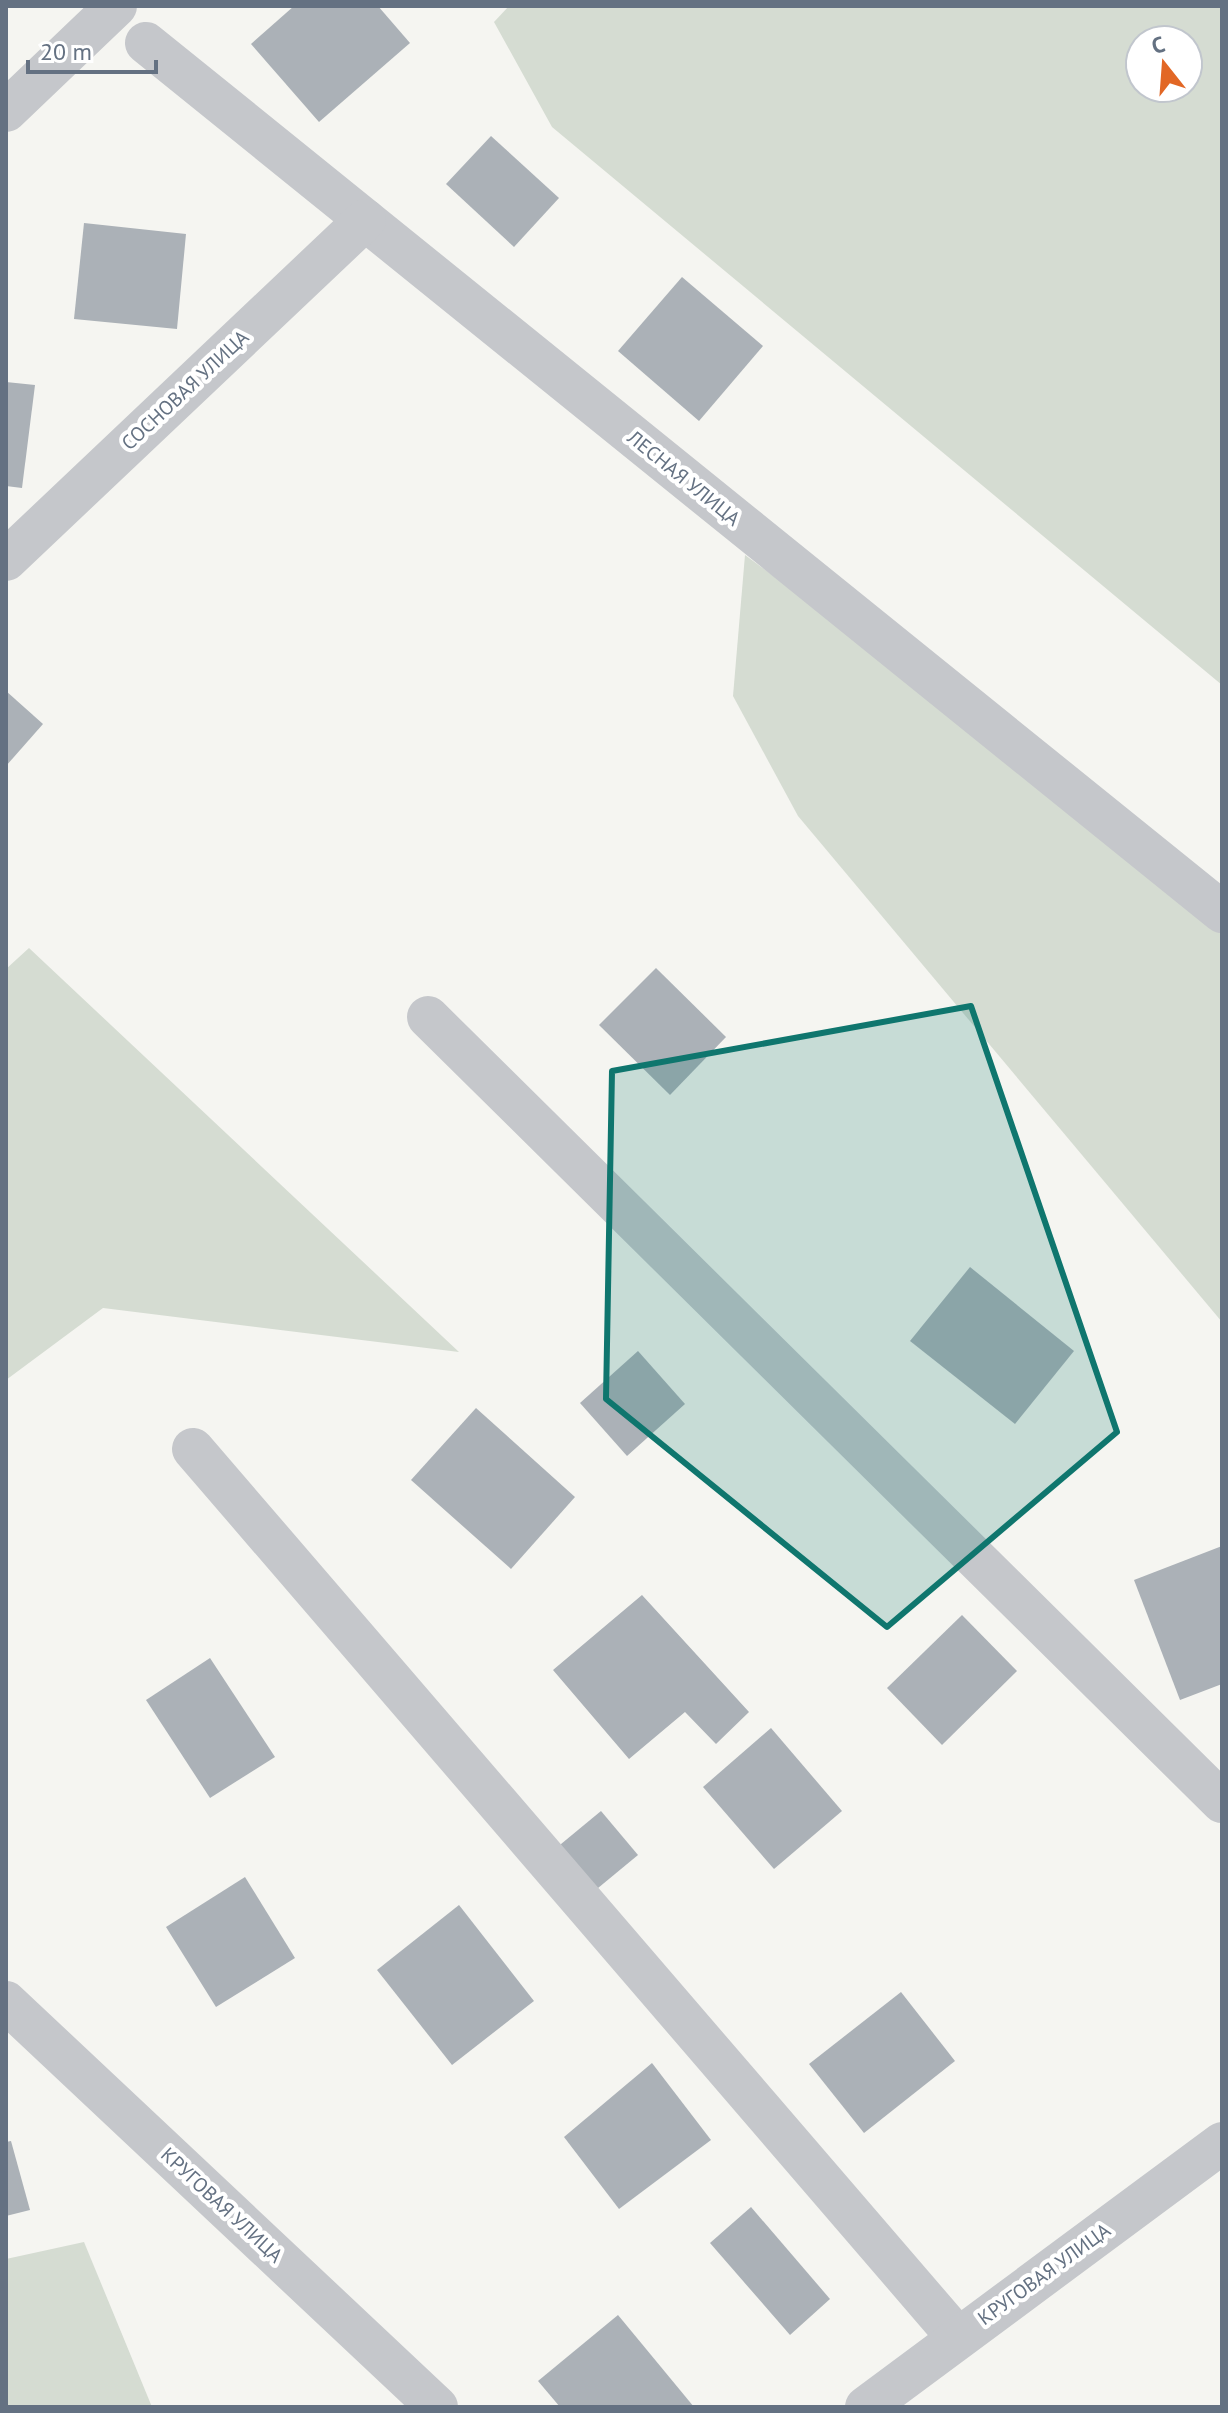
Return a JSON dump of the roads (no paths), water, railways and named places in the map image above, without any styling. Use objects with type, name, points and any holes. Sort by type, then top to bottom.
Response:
[{"type":"street","points":[[6,111],[116,6]]},
{"type":"street","name":"ЛЕСНАЯ УЛИЦА","points":[[146,43],[1222,912]]},
{"type":"street","name":"СОСНОВАЯ УЛИЦА","points":[[6,560],[365,220]]},
{"type":"street","points":[[428,1017],[1222,1802]]},
{"type":"street","points":[[193,1449],[958,2338]]},
{"type":"street","name":"КРУГОВАЯ УЛИЦА","points":[[6,2002],[437,2407]]},
{"type":"street","name":"КРУГОВАЯ УЛИЦА","points":[[866,2407],[1222,2143]]}]
